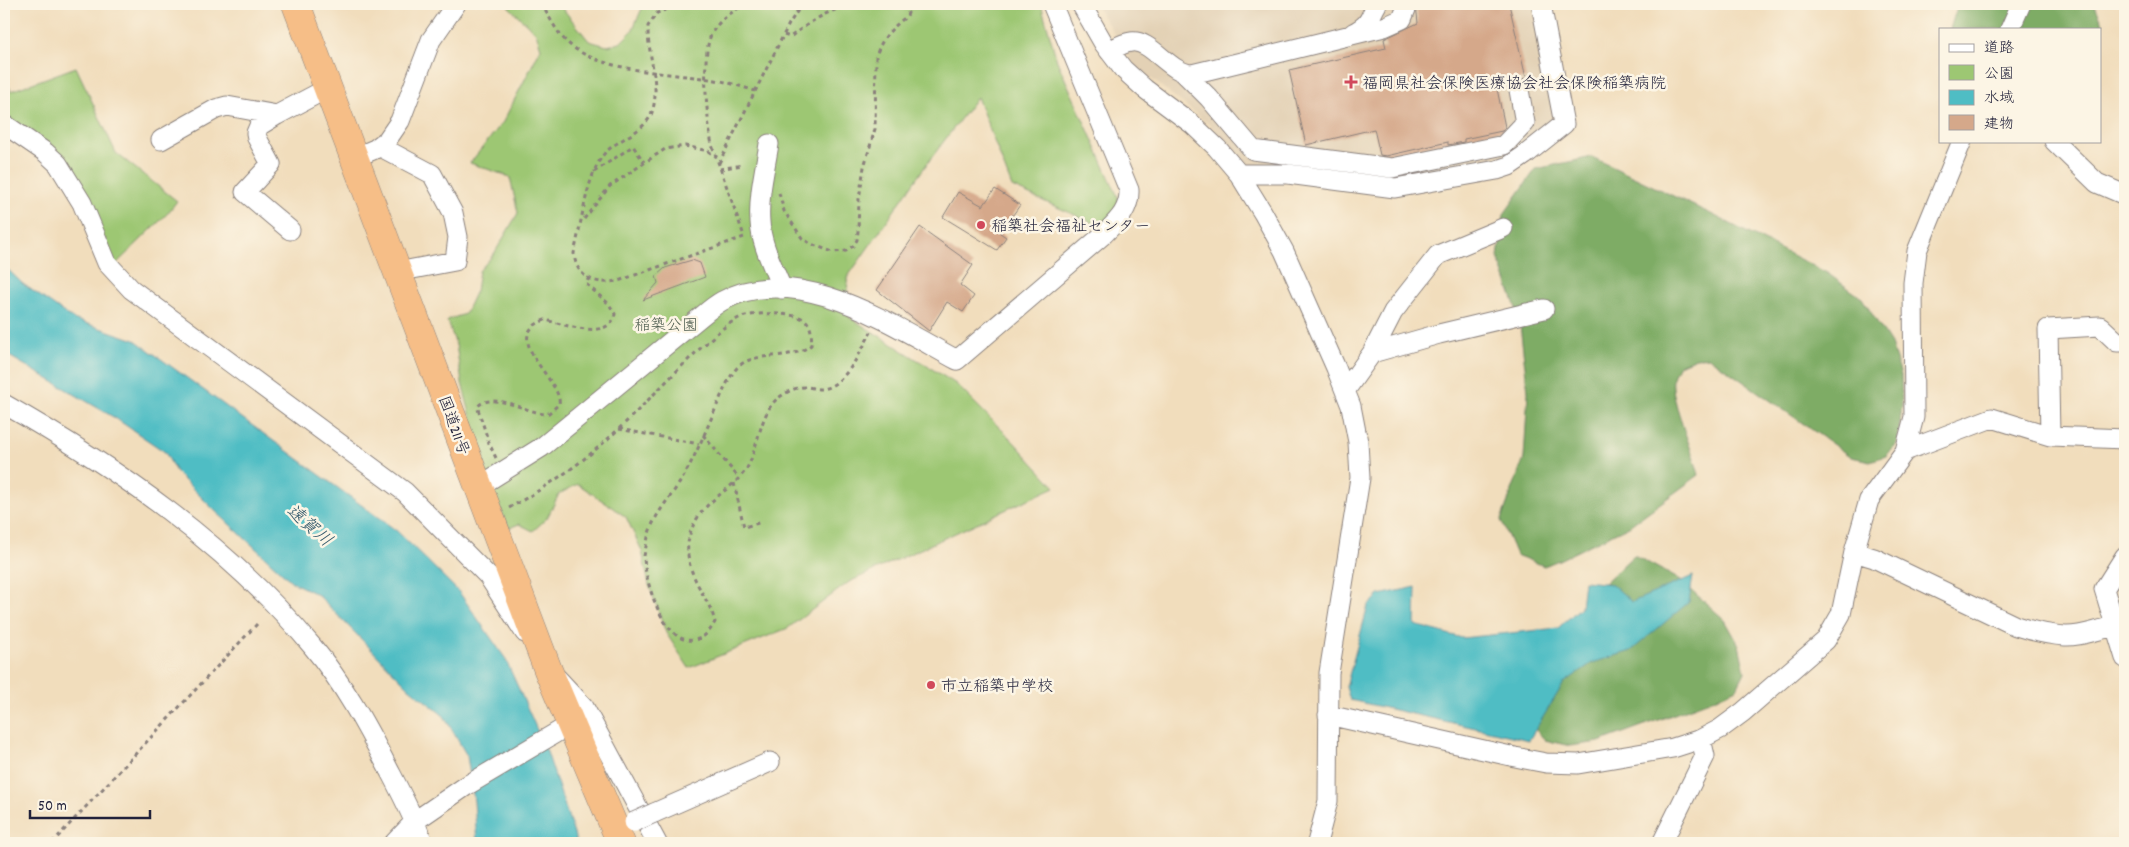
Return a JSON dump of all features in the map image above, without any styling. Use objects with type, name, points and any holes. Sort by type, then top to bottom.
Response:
[{"type":"highway","name":"国道211号","points":[[296,4],[548,670],[565,727],[624,832]]},
{"type":"street","points":[[354,158],[387,140],[400,121],[431,40],[456,4]]},
{"type":"street","points":[[478,487],[542,447],[722,302],[738,295],[761,290],[782,289],[814,293],[863,310],[956,360],[1103,235],[1121,217],[1130,201],[1130,190],[1052,4]]},
{"type":"street","points":[[1081,4],[1108,51],[1123,69],[1145,89],[1192,124],[1217,148],[1239,174],[1284,251],[1350,406],[1358,442],[1360,478],[1329,673],[1328,801],[1318,843]]},
{"type":"street","points":[[1350,35],[1365,27],[1373,15],[1377,4]]},
{"type":"street","points":[[1184,73],[1192,74],[1394,24],[1402,20],[1406,9],[1405,4]]},
{"type":"street","points":[[1239,174],[1288,174],[1396,188],[1497,170],[1509,166],[1564,124],[1541,4]]},
{"type":"street","points":[[2010,28],[2021,4]]},
{"type":"street","points":[[1108,51],[1130,42],[1139,42],[1184,73],[1209,98],[1253,150],[1392,168],[1504,145],[1525,123],[1519,90]]},
{"type":"street","points":[[290,230],[245,192],[271,164],[257,138],[256,132],[259,126],[277,115],[328,88]]},
{"type":"street","points":[[161,140],[216,109],[227,106],[277,115]]},
{"type":"street","points":[[4,124],[45,152],[58,164],[82,202],[107,263],[131,289],[405,492],[488,576],[548,670],[563,682],[584,707],[657,843]]},
{"type":"street","points":[[1328,714],[1546,763],[1578,764],[1616,759],[1673,748],[1701,740],[1743,712],[1826,640],[1841,614],[1854,552],[1869,500],[1905,451],[1914,417],[1913,283],[1917,251],[1962,142]]},
{"type":"street","points":[[2055,142],[2097,183],[2125,195]]},
{"type":"street","points":[[769,144],[762,189],[760,223],[782,289]]},
{"type":"street","points":[[379,146],[432,174],[453,214],[458,237],[455,261],[397,272]]},
{"type":"street","points":[[1345,391],[1372,353],[1393,312],[1438,255],[1503,228]]},
{"type":"street","points":[[1372,353],[1439,334],[1544,310]]},
{"type":"street","points":[[2050,436],[2048,329],[2100,326],[2117,342],[2125,342]]},
{"type":"street","points":[[4,404],[40,424],[164,506],[215,548],[268,598],[313,646],[363,719],[415,821],[423,843]]},
{"type":"street","points":[[1905,451],[1992,418],[2050,436],[2125,439]]},
{"type":"street","points":[[1854,552],[1874,558],[2016,626],[2039,632],[2068,636],[2119,624]]},
{"type":"street","points":[[2125,556],[2104,589],[2119,624],[2125,658]]},
{"type":"street","points":[[394,843],[415,821],[466,786],[565,727]]},
{"type":"street","points":[[1662,843],[1705,756],[1701,740]]},
{"type":"street","points":[[624,832],[654,813],[770,762]]},
{"type":"path","points":[[541,4],[567,43],[592,60],[726,82],[755,91]]},
{"type":"path","points":[[682,4],[658,13],[648,26],[653,71],[653,111],[642,127],[611,146],[593,172],[574,253],[575,261],[578,268],[597,282],[613,282],[744,237]]},
{"type":"path","points":[[745,4],[724,19],[714,29],[708,38],[706,49],[709,132],[747,245]]},
{"type":"path","points":[[718,163],[802,4]]},
{"type":"path","points":[[784,35],[790,37],[820,15],[846,6],[861,4]]},
{"type":"path","points":[[762,189],[777,190],[781,197],[784,211],[802,238],[811,244],[838,253],[853,246],[857,240],[859,199],[864,166],[875,129],[876,57],[879,46],[888,33],[906,16],[908,12],[904,4]]},
{"type":"path","points":[[593,172],[633,146],[644,162]]},
{"type":"path","points":[[582,222],[610,186],[655,154],[674,146],[696,148],[716,156]]},
{"type":"path","points":[[720,169],[742,166]]},
{"type":"path","points":[[503,472],[489,443],[478,406],[491,399],[544,414],[555,409],[560,398],[534,358],[529,343],[529,334],[536,324],[545,320],[590,330],[611,324],[615,314],[613,309],[586,284],[589,277]]},
{"type":"path","points":[[509,509],[556,479],[619,429],[685,362],[725,326],[741,317],[756,314],[796,316],[806,321],[812,333],[811,345],[803,351],[792,355],[752,360],[739,365],[729,379],[686,473],[653,520],[644,555],[647,576],[655,601],[674,636],[684,641],[701,638],[710,631],[715,622],[712,610],[698,585],[687,554],[688,538],[694,521],[747,468],[767,414],[776,400],[789,391],[804,387],[820,389],[832,386],[846,374],[879,318]]},
{"type":"path","points":[[619,429],[699,444]]},
{"type":"path","points":[[703,435],[739,478]]},
{"type":"path","points":[[734,482],[744,528],[762,522]]},
{"type":"path","points":[[52,843],[257,624]]},
{"type":"shaded area","name":"福岡県社会保険医療協会社会保険稲築病院","points":[[1095,4],[1533,4],[1555,120],[1506,161],[1393,183],[1244,165],[1214,128],[1134,65]]},
{"type":"green space","name":"稲築公園","points":[[506,4],[559,4],[589,41],[607,46],[620,43],[632,31],[644,4],[1041,4],[1057,61],[1118,197],[1118,212],[1104,228],[1012,187],[977,97],[926,165],[847,278],[849,317],[956,384],[1012,440],[1055,487],[849,582],[788,628],[689,668],[666,633],[649,585],[642,551],[626,517],[578,484],[559,494],[547,518],[533,531],[519,524],[509,528],[488,482],[462,383],[456,345],[447,320],[465,314],[476,291],[479,271],[494,254],[518,213],[510,177],[470,163],[503,122],[541,48],[536,33]]},
{"type":"green space","points":[[1958,4],[2094,4],[2103,23],[2102,28],[1950,28]]},
{"type":"green space","points":[[76,67],[116,153],[177,201],[167,214],[113,267],[58,164],[4,124],[4,84],[7,82],[11,91]]},
{"type":"green space","points":[[1592,157],[1711,214],[1827,273],[1862,298],[1891,344],[1901,375],[1902,405],[1898,442],[1886,456],[1870,461],[1851,457],[1708,357],[1696,358],[1679,365],[1673,377],[1673,388],[1678,412],[1699,475],[1629,526],[1559,560],[1544,566],[1516,555],[1501,520],[1524,458],[1528,392],[1519,317],[1498,257],[1504,214],[1536,169]]},
{"type":"green space","points":[[1634,555],[1680,580],[1725,620],[1739,645],[1745,672],[1737,688],[1712,700],[1599,742],[1570,746],[1545,740],[1524,717],[1601,586]]},
{"type":"water","name":"遠賀川","points":[[4,266],[23,284],[73,319],[135,340],[397,531],[459,592],[505,658],[547,752],[577,843],[477,843],[474,801],[467,756],[444,716],[408,687],[318,595],[292,582],[211,507],[176,472],[165,452],[115,418],[4,353]]},
{"type":"water","points":[[1693,576],[1689,602],[1631,651],[1592,663],[1564,683],[1529,740],[1350,700],[1346,687],[1368,606],[1379,595],[1416,587],[1415,625],[1462,638],[1558,628],[1581,607],[1584,581],[1612,584],[1632,602]]},
{"type":"building","points":[[1416,4],[1509,4],[1526,78],[1496,84],[1505,127],[1502,131],[1464,139],[1464,142],[1448,145],[1448,142],[1386,156],[1380,155],[1374,129],[1306,145],[1289,70],[1386,48],[1384,39],[1418,23]]},
{"type":"building","name":"稲築社会福祉センター","points":[[995,189],[1020,205],[1000,233],[1006,237],[997,250],[943,217],[958,192],[983,206]]},
{"type":"building","points":[[920,227],[973,265],[960,285],[974,296],[963,312],[947,302],[929,331],[877,290]]},
{"type":"building","points":[[692,260],[700,263],[705,277],[643,300],[658,283],[656,276],[665,268]]},
{"type":"place","name":"福岡県社会保険医療協会社会保険稲築病院","points":[[1351,82]]},
{"type":"place","name":"稲築社会福祉センター","points":[[981,225]]},
{"type":"place","name":"市立稲築中学校","points":[[931,685]]}]
